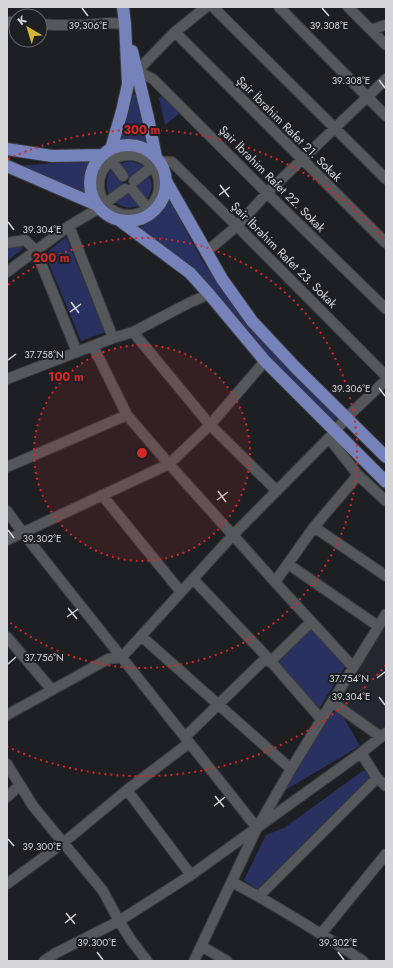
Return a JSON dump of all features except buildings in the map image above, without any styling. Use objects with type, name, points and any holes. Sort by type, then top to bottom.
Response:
[{"type":"main road","points":[[108,155],[122,111],[128,84],[123,7]]},
{"type":"main road","points":[[125,24],[148,118],[156,161]]},
{"type":"main road","points":[[119,220],[129,221],[148,215],[161,201],[165,191],[166,182],[164,171],[148,151],[139,146],[120,146],[95,164],[91,174],[90,185],[92,196],[105,213],[119,220],[190,273],[265,361],[332,434],[386,482]]},
{"type":"main road","points":[[7,149],[52,156],[108,155]]},
{"type":"main road","points":[[7,166],[100,205]]},
{"type":"main road","points":[[166,182],[222,279],[252,321],[386,457]]},
{"type":"street","points":[[128,84],[137,71],[175,32],[206,7]]},
{"type":"street","points":[[213,7],[386,179]]},
{"type":"street","points":[[279,7],[386,116]]},
{"type":"street","points":[[348,7],[386,45]]},
{"type":"street","points":[[48,25],[110,22],[125,24]]},
{"type":"street","points":[[371,30],[386,25]]},
{"type":"street","name":"Şair İbrahim Rafet 21. Sokak","points":[[175,32],[386,243]]},
{"type":"street","name":"Şair İbrahim Rafet 22. Sokak","points":[[137,71],[152,79],[386,309]]},
{"type":"street","points":[[206,252],[237,226],[267,193],[386,79]]},
{"type":"street","points":[[108,155],[123,176]]},
{"type":"street","points":[[7,272],[100,205],[130,186],[156,161]]},
{"type":"street","points":[[100,205],[108,206],[117,212],[127,215],[137,214],[148,209],[154,203],[158,195],[160,185],[156,161]]},
{"type":"street","name":"Şair İbrahim Rafet 23. Sokak","points":[[156,161],[172,162],[386,376]]},
{"type":"street","points":[[130,186],[148,209]]},
{"type":"street","points":[[70,226],[113,338]]},
{"type":"street","points":[[7,243],[25,240],[36,251],[77,352]]},
{"type":"street","points":[[7,378],[113,338],[133,332],[209,294]]},
{"type":"street","points":[[133,332],[210,426],[277,491]]},
{"type":"street","points":[[93,346],[127,414],[169,464],[353,667]]},
{"type":"street","points":[[7,540],[169,464],[210,426],[265,361]]},
{"type":"street","points":[[7,715],[108,659],[122,657],[233,535],[346,418],[386,380]]},
{"type":"street","points":[[7,467],[127,414]]},
{"type":"street","points":[[332,434],[358,475],[386,501]]},
{"type":"street","points":[[275,582],[314,528],[358,475]]},
{"type":"street","points":[[102,495],[181,592]]},
{"type":"street","points":[[7,511],[257,828]]},
{"type":"street","points":[[314,528],[386,576]]},
{"type":"street","points":[[288,564],[378,626]]},
{"type":"street","points":[[193,580],[321,719]]},
{"type":"street","points":[[194,961],[257,828],[321,719],[386,614]]},
{"type":"street","points":[[7,884],[63,843],[187,740],[218,704],[311,622]]},
{"type":"street","points":[[141,636],[291,769]]},
{"type":"street","points":[[7,637],[52,690]]},
{"type":"street","points":[[44,961],[59,957],[191,875],[384,735],[332,702]]},
{"type":"street","points":[[361,753],[377,778],[386,786]]},
{"type":"street","points":[[7,764],[33,806],[103,891],[119,921],[147,961]]},
{"type":"street","points":[[258,896],[377,778]]},
{"type":"street","points":[[7,797],[20,785]]},
{"type":"street","points":[[127,790],[191,875]]},
{"type":"street","points":[[322,934],[386,854]]},
{"type":"street","points":[[232,882],[322,934],[363,961]]},
{"type":"street","points":[[202,946],[227,961]]},
{"type":"shaded area","points":[[136,94],[151,146],[131,142],[119,142],[133,95]]},
{"type":"shaded area","points":[[163,95],[179,114],[165,125],[159,98]]},
{"type":"shaded area","points":[[92,160],[86,179],[87,198],[23,169],[26,165]]},
{"type":"shaded area","points":[[130,161],[146,168],[130,180],[118,165]]},
{"type":"shaded area","points":[[112,169],[123,184],[109,196],[107,182],[108,175]]},
{"type":"shaded area","points":[[148,175],[152,185],[146,201],[134,186]]},
{"type":"shaded area","points":[[127,190],[141,205],[126,208],[113,201]]},
{"type":"shaded area","points":[[170,198],[203,262],[224,292],[337,417],[336,421],[329,417],[248,335],[138,228],[157,216]]},
{"type":"shaded area","points":[[66,237],[105,332],[81,341],[45,254]]},
{"type":"shaded area","points":[[21,245],[23,249],[7,261],[7,247]]},
{"type":"shaded area","points":[[386,625],[386,727],[379,732],[338,702]]},
{"type":"shaded area","points":[[311,628],[346,665],[319,709],[278,663]]},
{"type":"shaded area","points":[[333,712],[341,713],[360,746],[282,792]]},
{"type":"shaded area","points":[[364,770],[371,776],[257,889],[244,880],[266,835],[284,828]]}]
